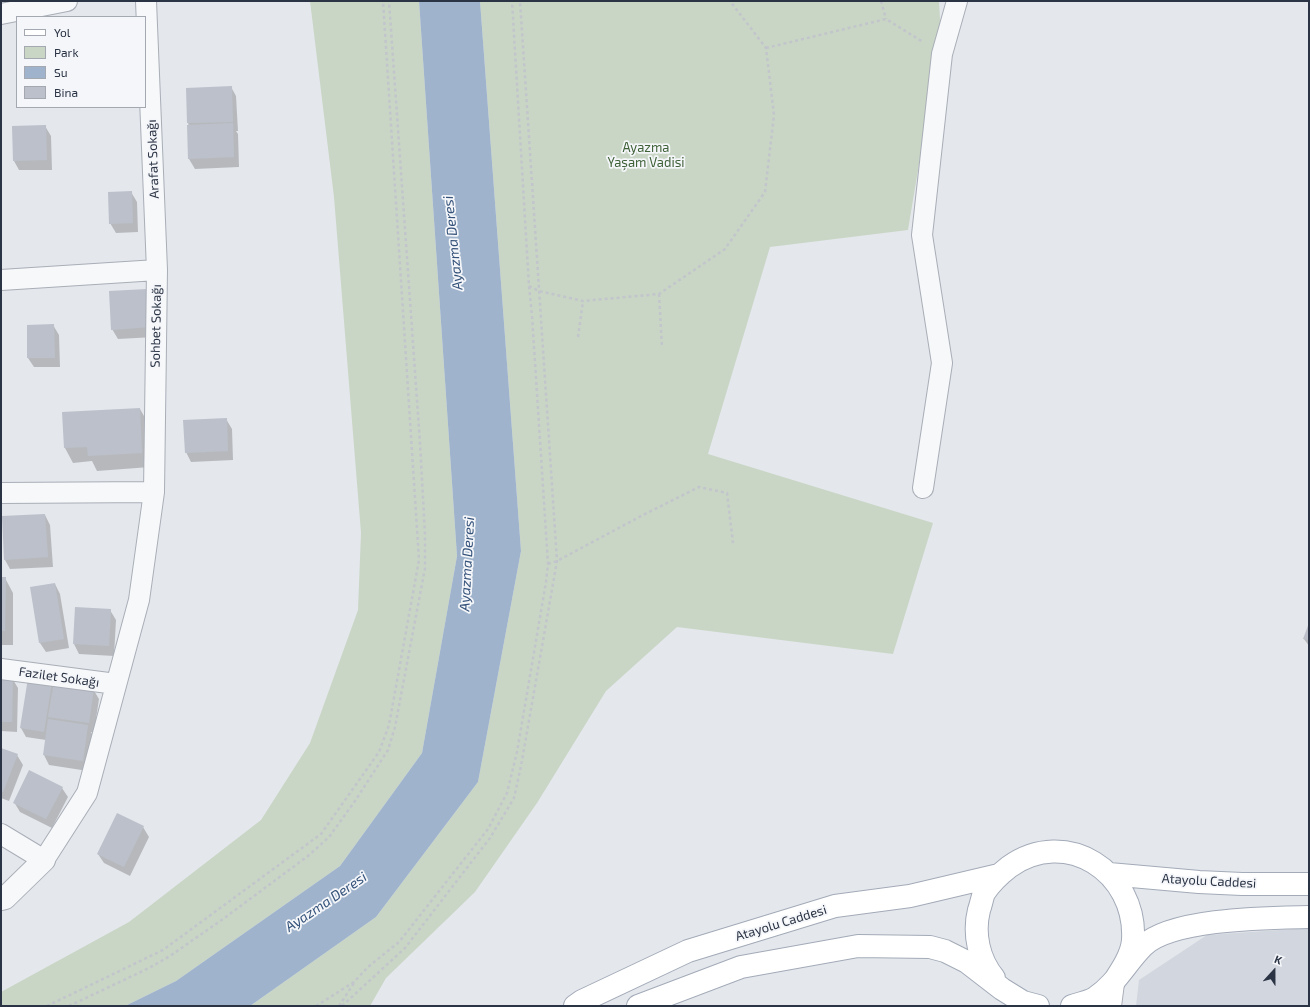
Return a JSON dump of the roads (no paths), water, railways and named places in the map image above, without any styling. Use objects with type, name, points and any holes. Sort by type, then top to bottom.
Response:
[{"type":"main road","name":"Atayolu Caddesi","points":[[1002,989],[987,970],[978,946],[977,919],[984,894],[999,875],[1019,860],[1040,853],[1064,852],[1086,858],[1109,874],[1123,891],[1132,915],[1133,941],[1125,966],[1113,983]]},
{"type":"main road","name":"Atayolu Caddesi","points":[[1109,874],[1198,882],[1242,884],[1309,884]]},
{"type":"main road","name":"Atayolu Caddesi","points":[[575,1006],[582,1001],[688,951],[835,906],[910,896],[999,875]]},
{"type":"main road","name":"Atayolu Caddesi","points":[[1072,1006],[1094,998],[1113,983],[1144,946],[1164,933],[1200,925],[1244,919],[1309,918]]},
{"type":"main road","name":"Atayolu Caddesi","points":[[638,1006],[741,967],[858,946],[930,946],[945,951],[967,962],[1002,989],[1023,1002],[1038,1006]]},
{"type":"main road","points":[[1110,1006],[1113,983]]},
{"type":"main road","points":[[1002,989],[1019,1006]]},
{"type":"street","points":[[1,14],[67,1]]},
{"type":"street","name":"Arafat Sokağı","points":[[146,1],[157,270]]},
{"type":"street","points":[[923,488],[942,363],[922,235],[942,54],[957,1]]},
{"type":"street","name":"Sohbet Sokağı","points":[[1,280],[157,270],[154,492],[139,600],[87,794],[44,860]]},
{"type":"street","points":[[1,493],[154,492]]},
{"type":"street","name":"Fazilet Sokağı","points":[[1,669],[116,684]]},
{"type":"street","points":[[1,834],[44,860],[5,898],[1,899]]},
{"type":"water","name":"Ayazma Deresi","points":[[419,1],[480,1],[521,551],[478,782],[376,917],[250,1006],[125,1006],[176,981],[340,866],[422,753],[457,556]]},
{"type":"park label","name":"Ayazma Yaşam Vadisi","points":[[646,156]]}]
